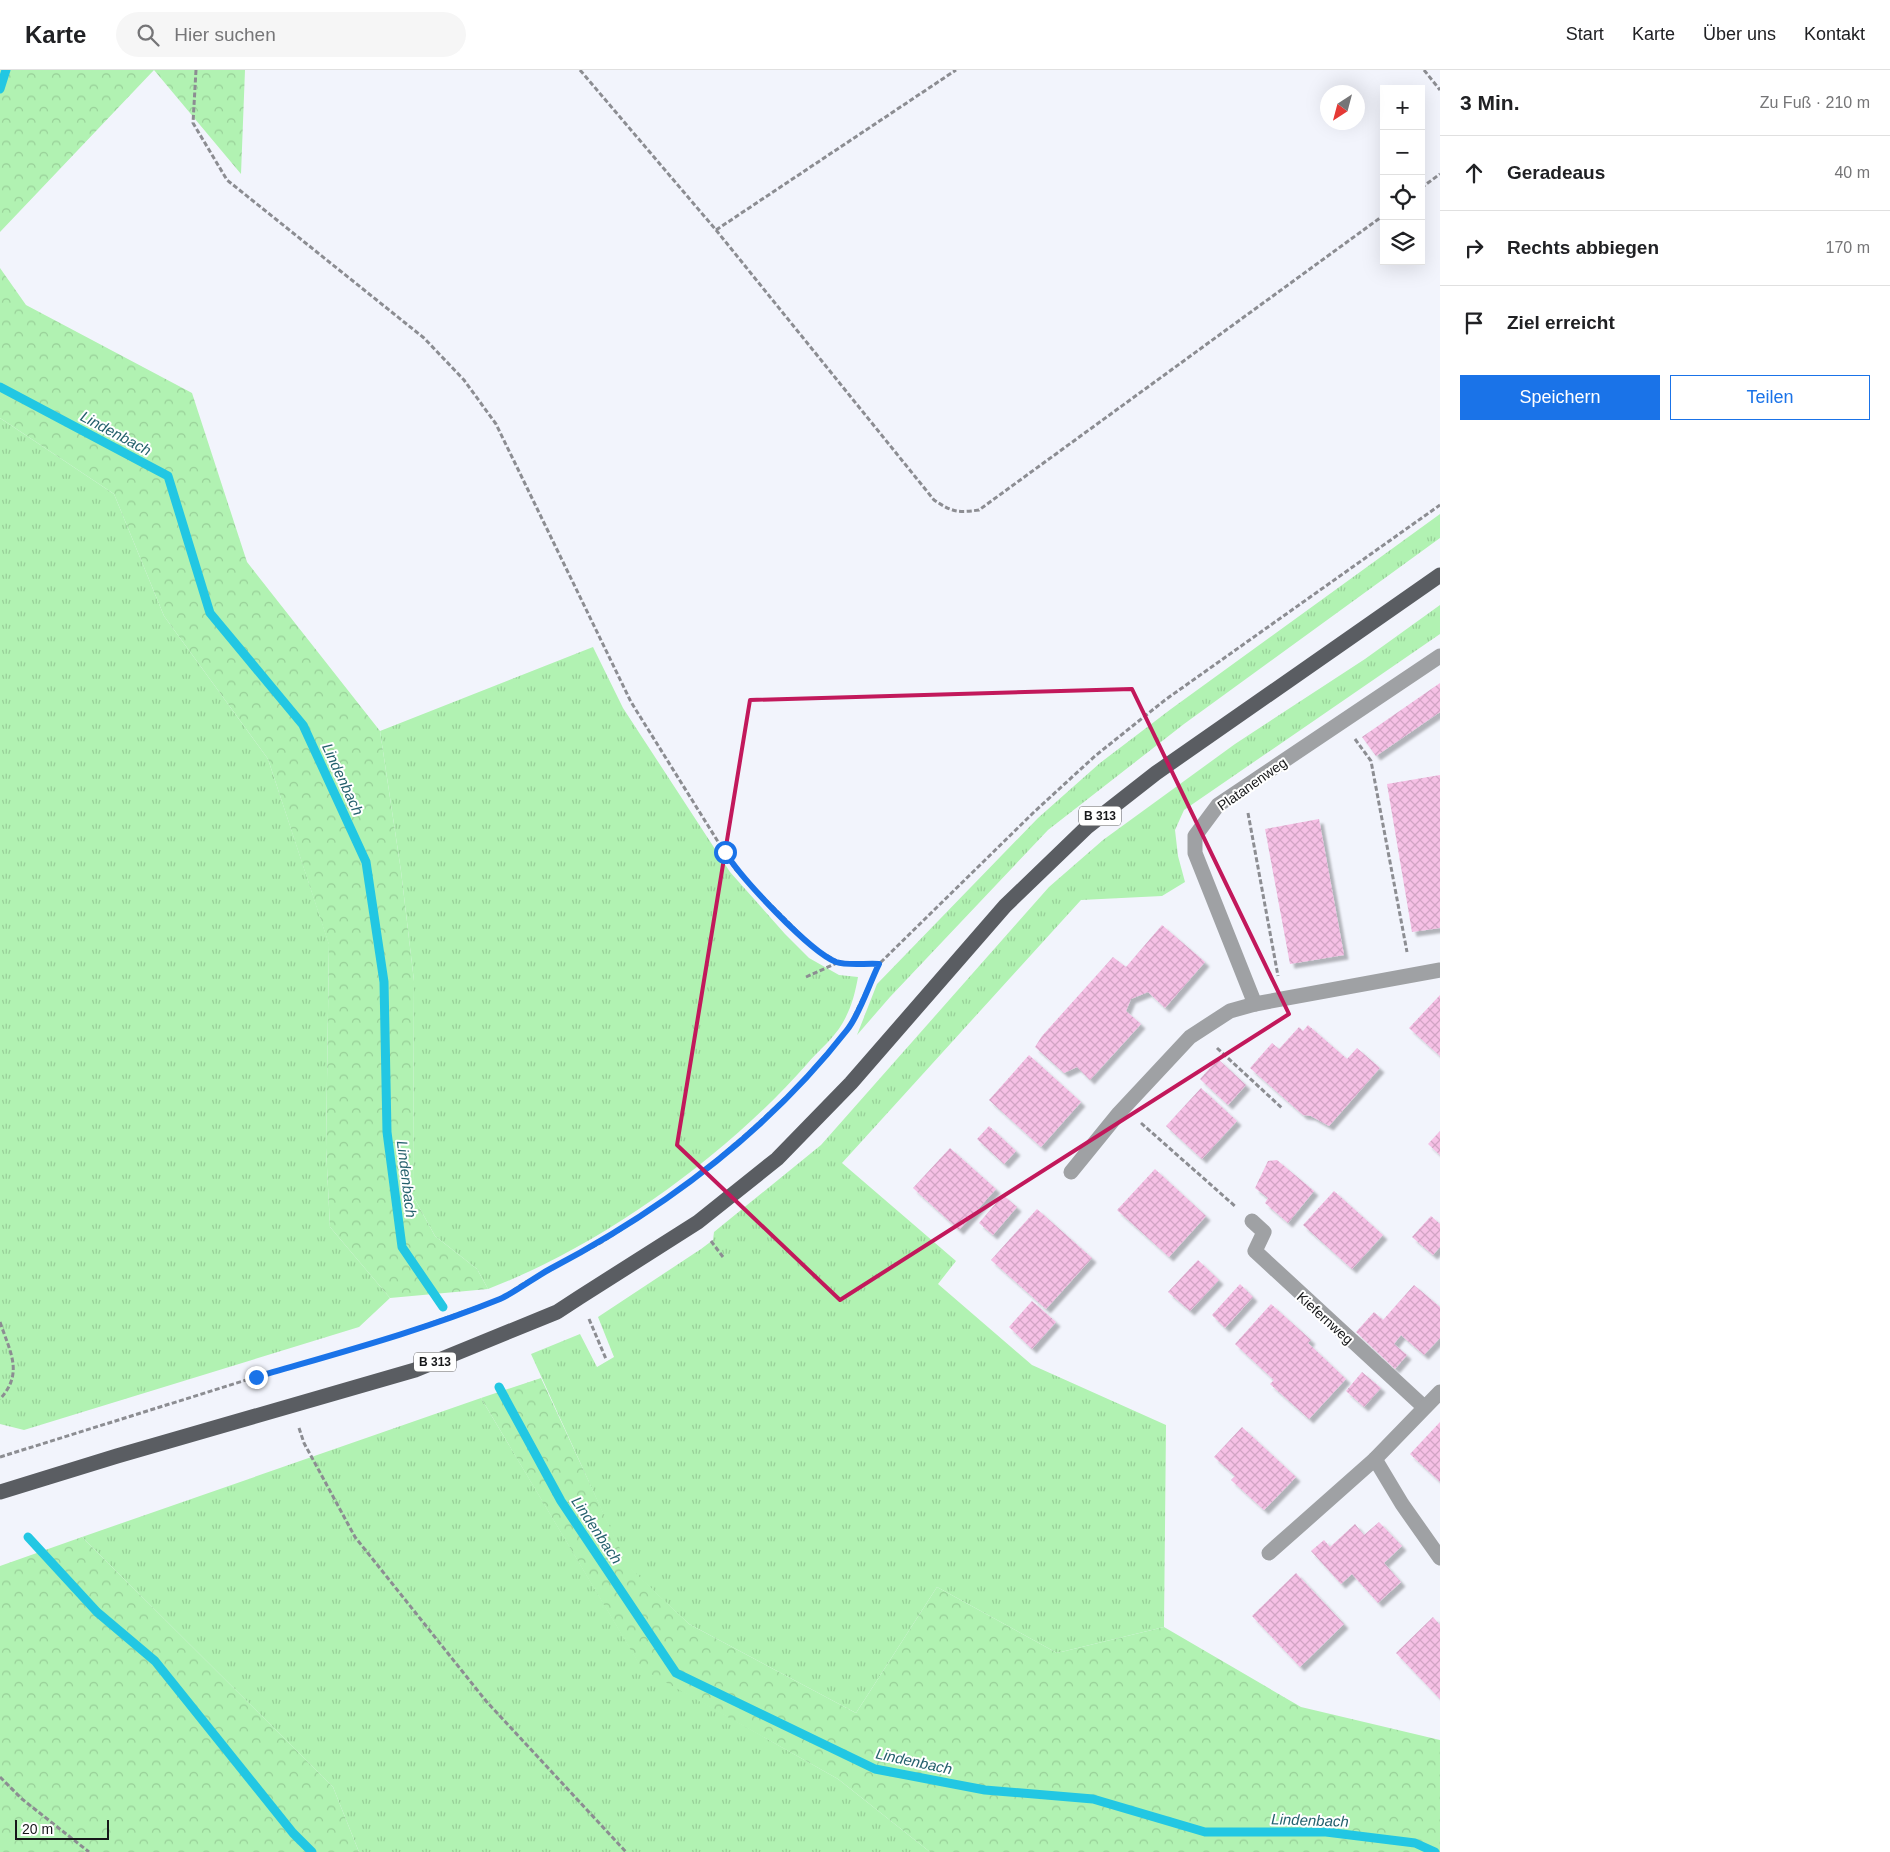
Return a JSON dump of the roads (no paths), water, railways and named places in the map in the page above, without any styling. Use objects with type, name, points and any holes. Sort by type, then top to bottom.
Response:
[{"type":"main road","name":"B 313","points":[[0,1492],[117,1456],[415,1370],[557,1312],[698,1222],[777,1159],[851,1083],[1005,906],[1087,827],[1156,773],[1440,574]]},
{"type":"street","name":"Platanenweg","points":[[1254,1004],[1195,853],[1195,836],[1206,818],[1218,805],[1440,656]]},
{"type":"street","points":[[1071,1172],[1124,1108],[1171,1056],[1198,1030],[1230,1011],[1254,1004],[1440,970]]},
{"type":"street","name":"Kiefernweg","points":[[1252,1221],[1264,1232],[1255,1251],[1424,1408]]},
{"type":"street","points":[[1269,1553],[1375,1459],[1440,1392]]},
{"type":"street","points":[[1375,1459],[1402,1504],[1440,1558]]},
{"type":"waterway","name":"Lindenbach","points":[[0,89],[6,70]]},
{"type":"waterway","name":"Lindenbach","points":[[0,387],[168,476],[210,613],[303,725],[366,862],[384,982],[387,1132],[402,1247],[443,1307]]},
{"type":"waterway","name":"Lindenbach","points":[[499,1387],[561,1501],[676,1673],[875,1769],[985,1790],[1093,1799],[1205,1832],[1326,1832],[1415,1843],[1435,1852]]},
{"type":"waterway","points":[[28,1537],[97,1612],[155,1661],[293,1833],[312,1852]]}]
